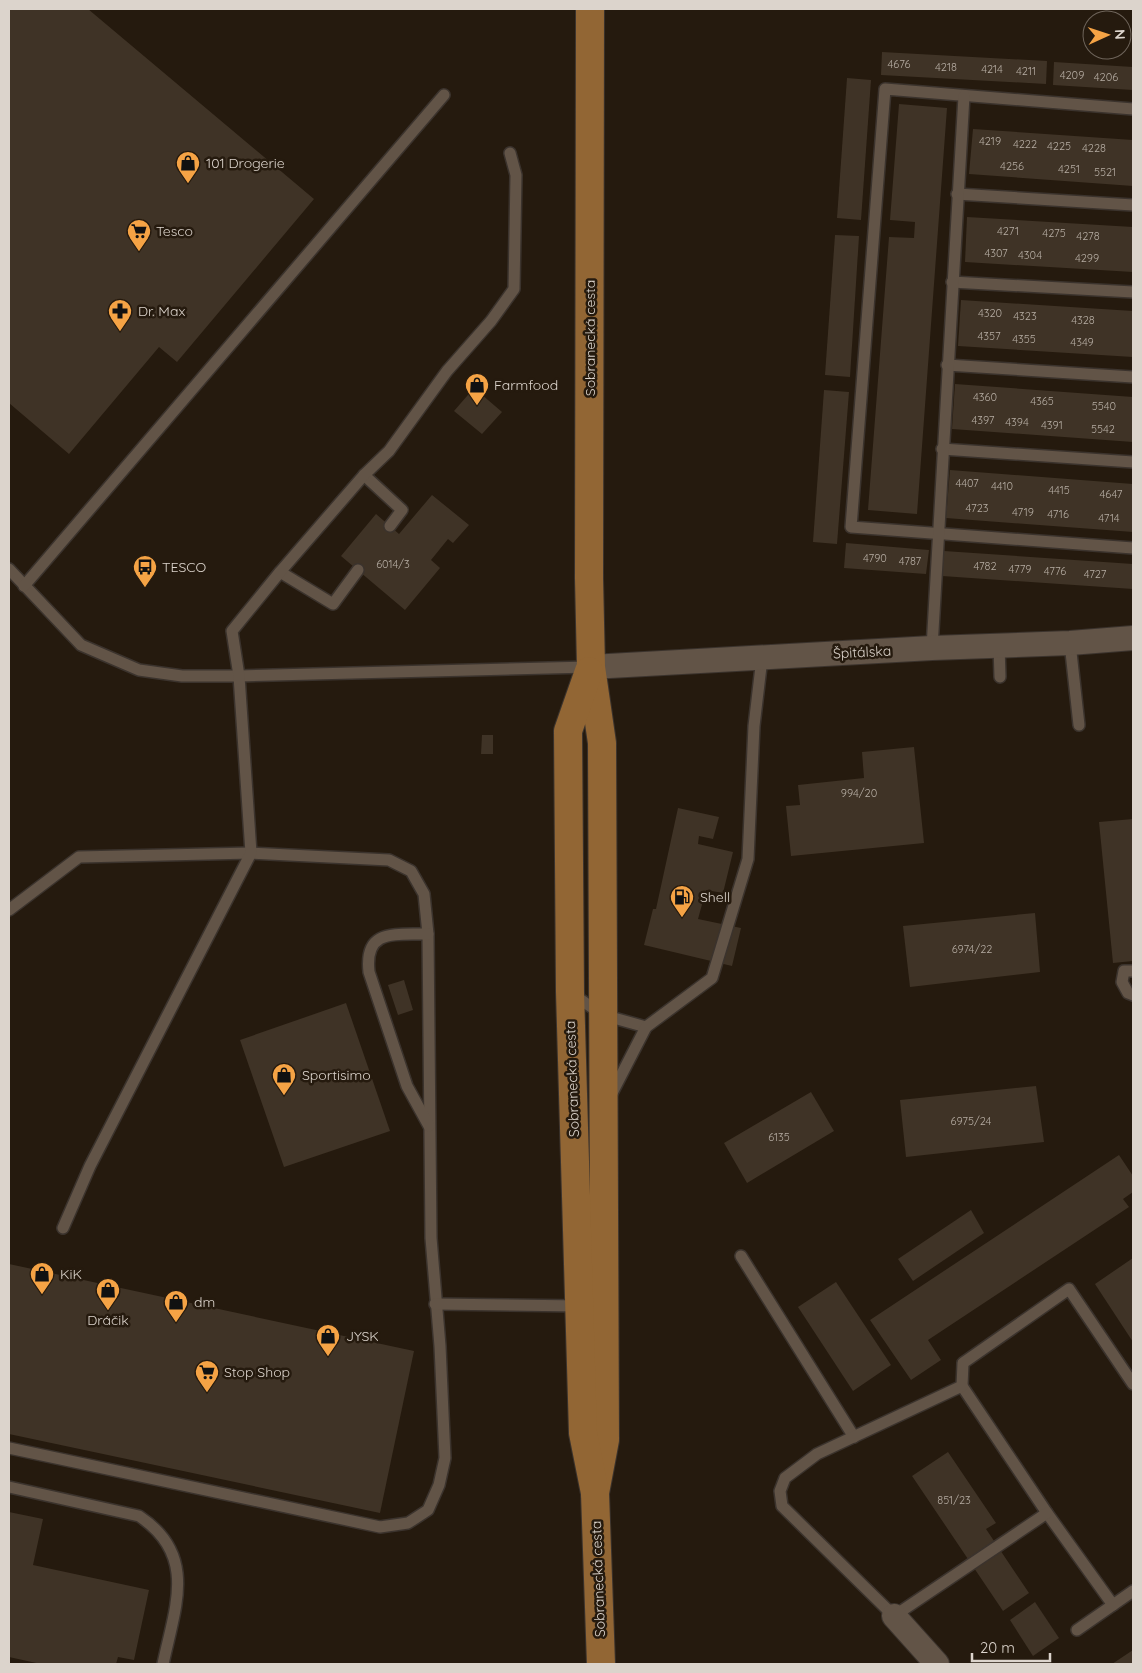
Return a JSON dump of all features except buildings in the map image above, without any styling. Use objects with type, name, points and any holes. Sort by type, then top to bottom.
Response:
[{"type":"main road","name":"Sobranecká cesta","points":[[590,9],[591,667],[602,743],[604,1110],[605,1440],[595,1493]]},
{"type":"main road","name":"Sobranecká cesta","points":[[591,667],[568,731],[570,992],[583,1433],[595,1493],[601,1664]]},
{"type":"street","name":"Špitálska","points":[[591,667],[932,648],[1070,644],[1133,638]]},
{"type":"street","points":[[894,1616],[937,1664]]},
{"type":"lane","points":[[1133,110],[885,89],[851,527],[1133,548]]},
{"type":"lane","points":[[24,586],[444,95]]},
{"type":"lane","points":[[932,648],[964,96]]},
{"type":"lane","points":[[63,1228],[94,1158],[251,852],[239,676],[232,631],[280,572],[364,476],[389,451],[447,371],[491,321],[514,289],[516,175],[510,153]]},
{"type":"lane","points":[[957,194],[1133,205]]},
{"type":"lane","points":[[952,282],[1133,292]]},
{"type":"lane","points":[[947,365],[1133,377]]},
{"type":"lane","points":[[942,450],[1133,462]]},
{"type":"lane","points":[[364,476],[402,510],[390,526]]},
{"type":"lane","points":[[9,570],[81,645],[139,670],[182,676],[239,676],[591,667]]},
{"type":"lane","points":[[280,572],[333,604],[358,570]]},
{"type":"lane","points":[[1070,644],[1079,725]]},
{"type":"lane","points":[[999,646],[1000,677]]},
{"type":"lane","points":[[604,1110],[646,1027],[712,978],[748,859],[754,726],[762,658]]},
{"type":"lane","points":[[9,910],[79,857],[251,852],[389,860],[411,871],[424,894],[428,934],[431,1238],[440,1346],[445,1458],[439,1485],[428,1510],[408,1523],[380,1527],[9,1448]]},
{"type":"lane","points":[[428,934],[389,935],[373,942],[367,955],[369,972],[407,1086],[430,1127]]},
{"type":"lane","points":[[1133,970],[1124,971],[1122,982],[1128,993],[1133,996]]},
{"type":"lane","points":[[570,992],[603,1014],[646,1027]]},
{"type":"lane","points":[[741,1256],[854,1437]]},
{"type":"lane","points":[[1113,1605],[1046,1513],[962,1386],[963,1363],[1069,1289],[1133,1384]]},
{"type":"lane","points":[[435,1304],[579,1306]]},
{"type":"lane","points":[[962,1386],[817,1454],[785,1478],[780,1491],[782,1506],[894,1616],[1046,1513]]},
{"type":"lane","points":[[9,1487],[139,1516],[157,1528],[172,1549],[178,1574],[176,1601],[163,1664]]},
{"type":"lane","points":[[1077,1630],[1133,1591]]},
{"type":"place","name":"101 Drogerie","points":[[188,184]]},
{"type":"place","name":"Tesco","points":[[139,252]]},
{"type":"place","name":"Dr. Max","points":[[120,332]]},
{"type":"place","name":"Farmfood","points":[[477,406]]},
{"type":"place","name":"TESCO","points":[[145,588]]},
{"type":"place","name":"Shell","points":[[682,918]]},
{"type":"place","name":"Sportisimo","points":[[284,1096]]},
{"type":"place","name":"KiK","points":[[42,1295]]},
{"type":"place","name":"Dráčik","points":[[108,1311]]},
{"type":"place","name":"dm","points":[[176,1323]]},
{"type":"place","name":"JYSK","points":[[328,1357]]},
{"type":"place","name":"Stop Shop","points":[[207,1393]]}]
